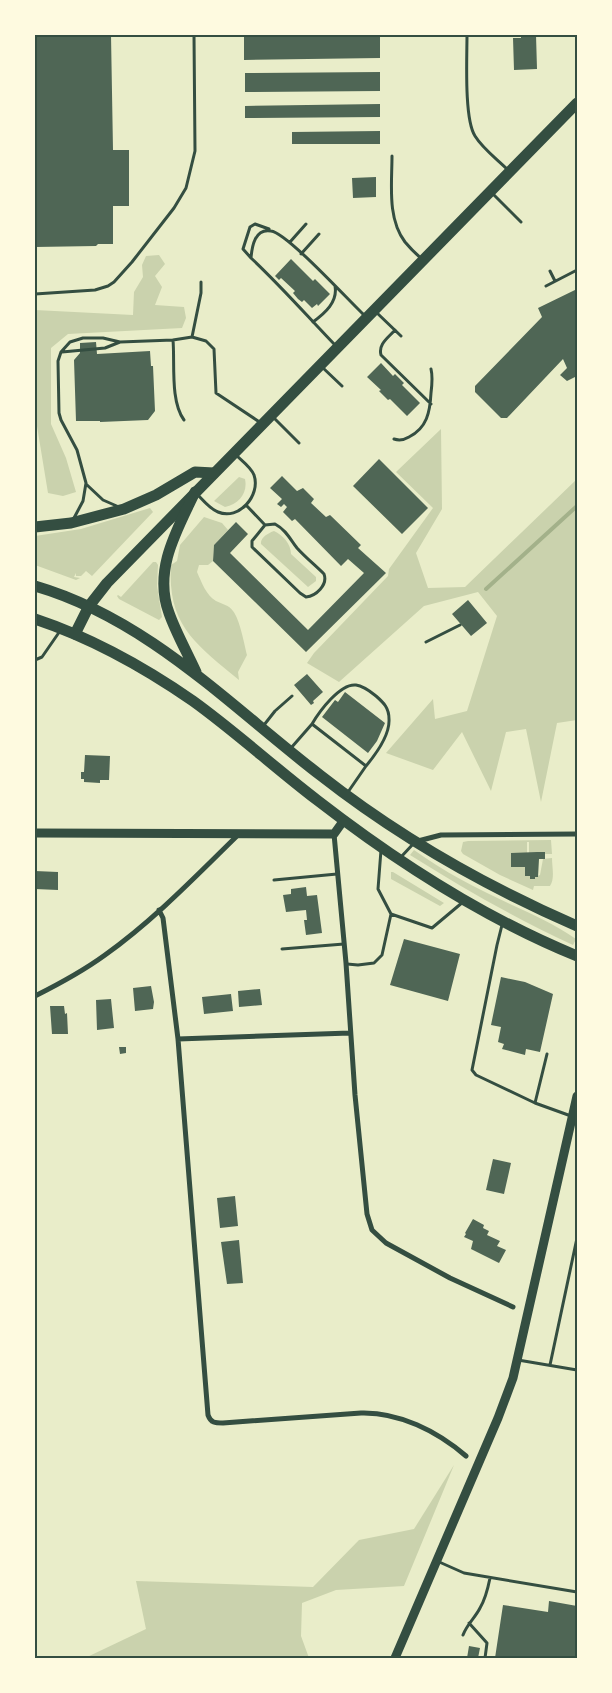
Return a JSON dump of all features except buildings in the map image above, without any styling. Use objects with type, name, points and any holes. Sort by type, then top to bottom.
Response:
[{"type":"main road","points":[[75,634],[89,606],[107,582],[577,103]]},
{"type":"main road","points":[[35,527],[71,523],[124,509],[156,495],[195,472],[214,473]]},
{"type":"main road","points":[[195,492],[168,550],[165,562],[164,584],[168,612],[197,674]]},
{"type":"main road","points":[[35,586],[89,606],[129,627],[197,674],[346,794],[415,842],[484,882],[577,926]]},
{"type":"main road","points":[[35,619],[75,634],[126,658],[180,692],[344,820],[399,859],[465,901],[577,956]]},
{"type":"street","points":[[344,820],[334,834],[367,1214],[372,1230],[386,1243],[403,1253],[450,1278],[513,1307]]},
{"type":"street","points":[[35,833],[334,834]]},
{"type":"street","points":[[35,996],[78,973],[106,955],[159,910],[239,833]]},
{"type":"street","points":[[415,842],[440,835],[577,834]]},
{"type":"street","points":[[159,910],[163,918],[178,1039],[208,1416],[212,1422],[223,1424],[360,1413],[382,1414],[397,1417],[427,1430],[448,1441],[466,1456]]},
{"type":"street","points":[[178,1039],[350,1033]]},
{"type":"street","points":[[395,1658],[498,1418],[518,1360],[577,1096]]},
{"type":"lane","points":[[35,294],[95,290],[108,286],[132,262],[174,208],[186,188],[195,151],[194,35]]},
{"type":"lane","points":[[467,35],[468,110],[471,126],[478,140],[510,172]]},
{"type":"lane","points":[[392,156],[391,199],[395,219],[406,242],[423,260]]},
{"type":"lane","points":[[490,192],[521,222]]},
{"type":"lane","points":[[337,347],[243,249],[250,227],[258,224],[290,242],[335,286],[401,336]]},
{"type":"lane","points":[[290,242],[306,224]]},
{"type":"lane","points":[[251,258],[254,241],[259,234],[264,231],[272,231]]},
{"type":"lane","points":[[302,254],[319,234]]},
{"type":"lane","points":[[546,286],[577,270]]},
{"type":"lane","points":[[550,271],[555,281]]},
{"type":"lane","points":[[192,337],[201,293],[201,282]]},
{"type":"lane","points":[[313,322],[325,313],[333,301],[336,295],[335,286]]},
{"type":"lane","points":[[395,330],[380,348],[382,355],[430,404]]},
{"type":"lane","points":[[71,523],[81,508],[85,496],[86,483],[77,450],[59,413],[58,360],[61,352],[70,342],[76,339],[103,338],[120,342],[173,340],[192,337],[206,341],[214,349],[216,393],[262,424]]},
{"type":"lane","points":[[173,340],[176,398],[179,413],[184,420]]},
{"type":"lane","points":[[61,352],[105,348],[120,342]]},
{"type":"lane","points":[[320,364],[342,386]]},
{"type":"lane","points":[[394,439],[400,441],[405,439],[421,428],[428,417],[431,369]]},
{"type":"lane","points":[[271,415],[299,443]]},
{"type":"lane","points":[[195,492],[211,508],[222,514],[236,512],[246,505],[254,491],[254,476],[234,453]]},
{"type":"lane","points":[[86,483],[103,500],[124,509]]},
{"type":"lane","points":[[246,505],[265,525]]},
{"type":"lane","points":[[275,524],[282,528],[293,539],[296,547],[324,574],[325,583],[312,596],[306,597],[300,593],[252,547],[252,540],[265,525],[275,524]]},
{"type":"lane","points":[[426,642],[460,625]]},
{"type":"lane","points":[[35,660],[42,657],[62,629]]},
{"type":"lane","points":[[289,750],[312,724],[318,713],[340,691],[348,686],[356,685],[372,693],[387,708],[389,724],[383,740],[346,794]]},
{"type":"lane","points":[[262,728],[292,696]]},
{"type":"lane","points":[[312,724],[366,766]]},
{"type":"lane","points":[[399,859],[415,842]]},
{"type":"lane","points":[[346,964],[374,963],[379,960],[384,948],[391,914],[378,889],[381,846]]},
{"type":"lane","points":[[274,880],[337,874]]},
{"type":"lane","points":[[391,914],[432,928],[465,901]]},
{"type":"lane","points":[[503,921],[472,1070],[476,1075],[535,1103],[572,1116]]},
{"type":"lane","points":[[282,949],[344,944]]},
{"type":"lane","points":[[535,1103],[546,1054]]},
{"type":"lane","points":[[550,1365],[577,1238]]},
{"type":"lane","points":[[518,1360],[577,1370]]},
{"type":"lane","points":[[437,1560],[464,1573],[577,1592]]},
{"type":"lane","points":[[463,1635],[481,1608],[487,1593],[490,1577]]},
{"type":"lane","points":[[469,1624],[488,1643],[485,1658]]},
{"type":"green space","points":[[159,255],[165,264],[155,276],[162,287],[155,305],[184,307],[186,318],[182,328],[68,334],[51,348],[51,424],[66,458],[76,492],[63,496],[48,493],[35,414],[35,310],[133,315],[134,292],[143,277],[142,265],[146,256]]},
{"type":"green space","points":[[441,429],[442,509],[416,553],[428,588],[465,587],[577,479],[577,720],[557,723],[541,802],[526,729],[506,732],[491,791],[462,732],[433,770],[386,753],[433,699],[435,719],[467,711],[497,616],[478,592],[424,606],[339,682],[307,663],[314,653],[388,576],[389,569],[433,508],[396,472]]},
{"type":"green space","points":[[239,477],[245,479],[246,484],[244,493],[238,501],[225,507],[214,501]]},
{"type":"green space","points":[[150,508],[153,512],[92,576],[86,571],[81,576],[76,576],[76,573],[74,577],[80,578],[76,580],[35,565],[35,536],[81,529]]},
{"type":"green space","points":[[204,517],[222,523],[228,530],[214,545],[213,561],[208,565],[199,565],[197,572],[210,595],[216,601],[230,607],[238,620],[247,655],[238,672],[239,680],[198,644],[180,619],[174,604],[171,586],[171,565],[177,561],[180,545]]},
{"type":"green space","points":[[274,531],[286,540],[291,554],[316,577],[316,581],[308,587],[261,544],[267,534]]},
{"type":"green space","points":[[153,562],[156,562],[158,565],[157,586],[162,617],[159,620],[119,599],[117,596],[121,597]]},
{"type":"green space","points":[[551,840],[552,854],[545,854],[545,852],[529,853],[529,842],[527,842],[527,853],[511,853],[511,867],[525,867],[530,879],[535,879],[535,877],[540,875],[543,859],[552,858],[552,883],[550,886],[534,886],[533,890],[500,875],[463,854],[461,851],[463,842],[468,841]]},
{"type":"green space","points":[[414,850],[462,880],[561,929],[576,939],[573,945],[510,914],[450,879],[410,855]]},
{"type":"green space","points":[[391,872],[444,903],[440,906],[391,879]]},
{"type":"green space","points":[[454,1465],[404,1586],[336,1590],[302,1603],[301,1636],[309,1658],[85,1658],[146,1629],[136,1581],[313,1587],[359,1540],[414,1529]]},
{"type":"waterway","points":[[486,589],[577,506]]}]
